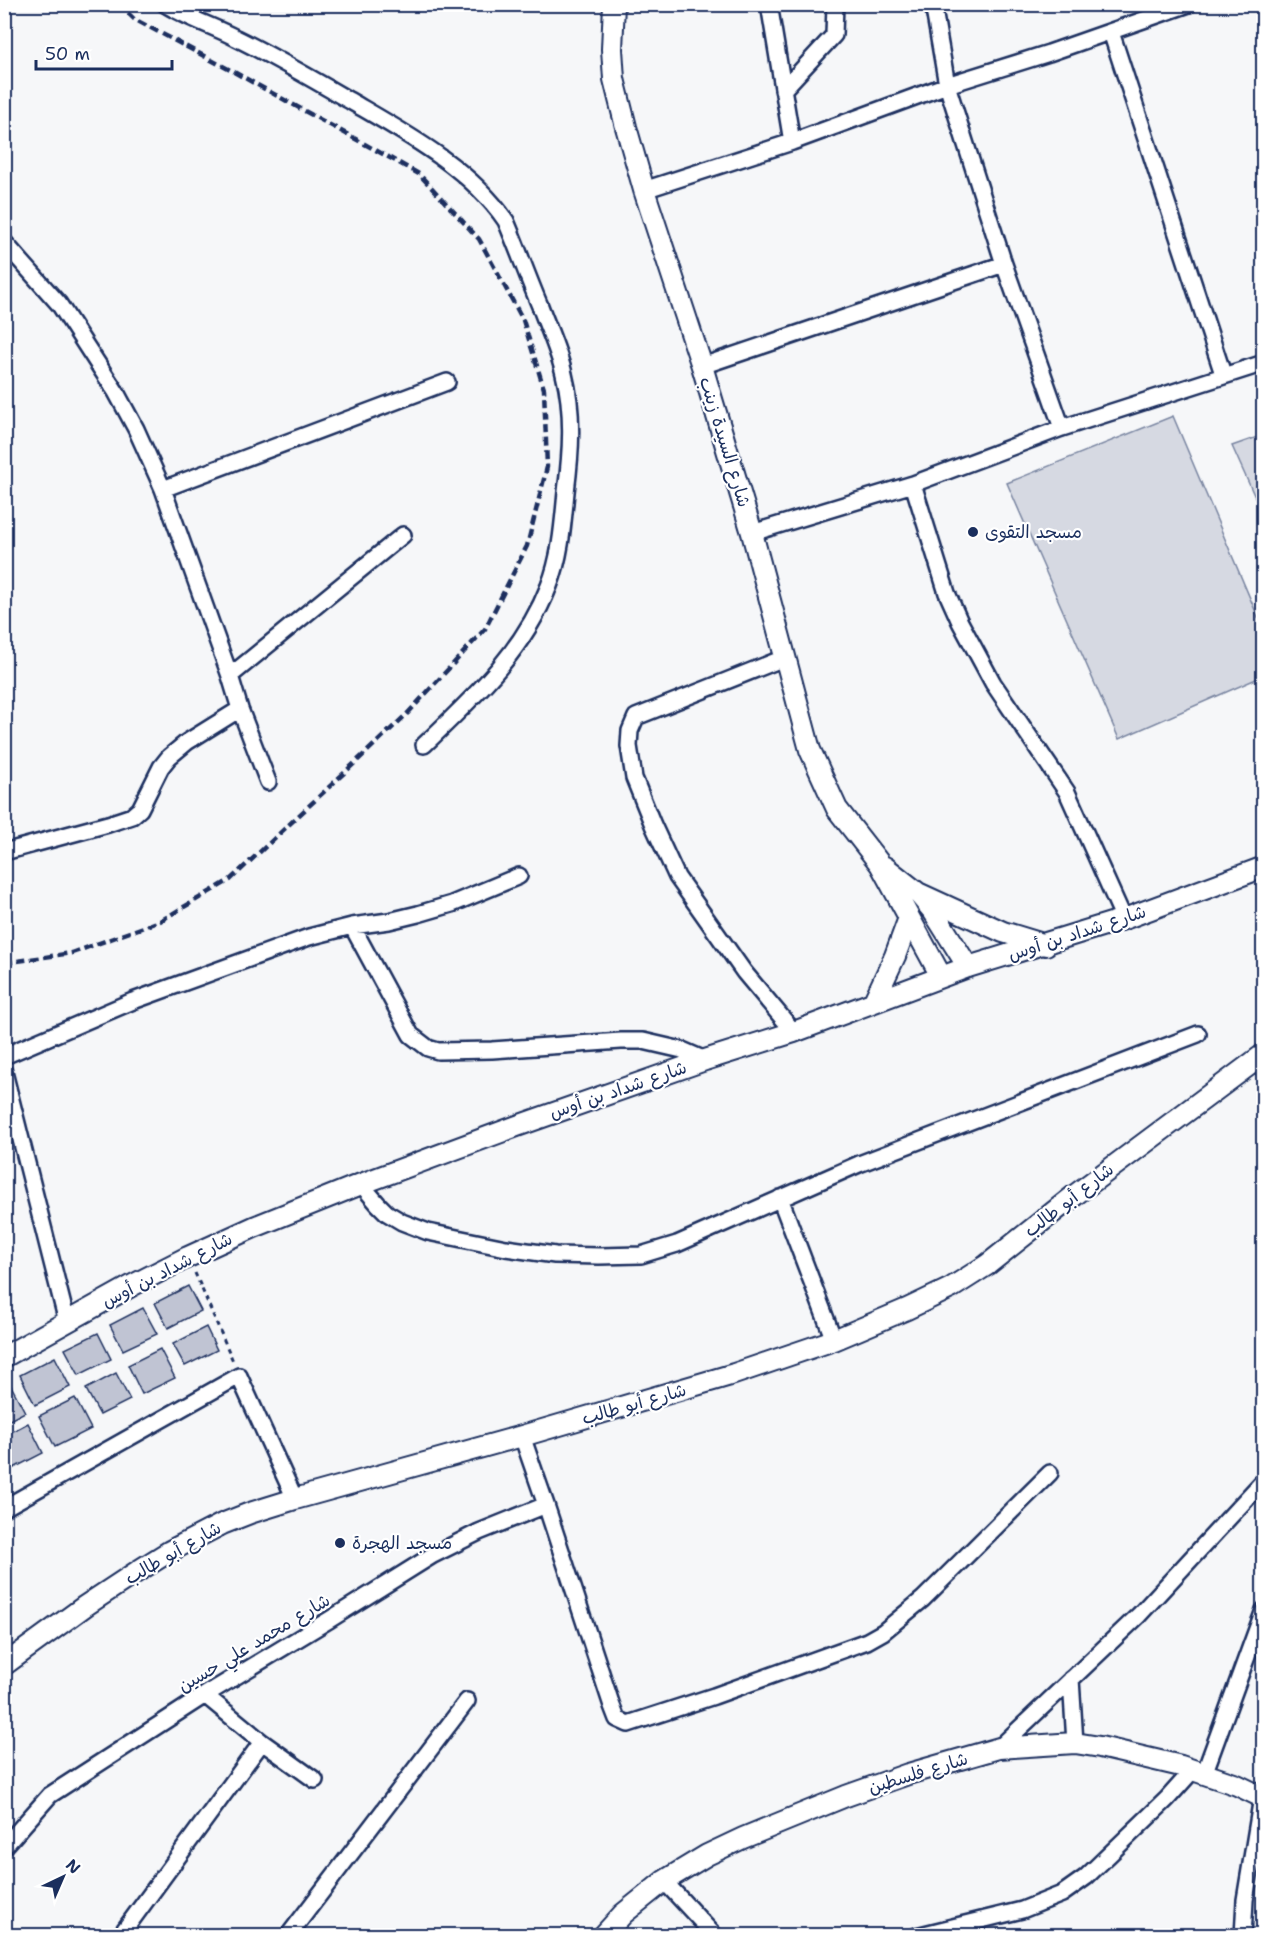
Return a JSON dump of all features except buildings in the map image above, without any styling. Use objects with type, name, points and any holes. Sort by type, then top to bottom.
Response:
[{"type":"street","points":[[165,4],[236,38],[316,81],[390,124],[471,180],[506,221],[564,373],[568,394],[571,454],[561,536],[550,585],[538,612],[510,655],[472,699],[423,745]]},
{"type":"street","name":"شارع السيدة زينب","points":[[614,4],[612,49],[614,80],[644,190],[702,366],[752,533],[810,750],[824,784],[841,814],[880,864],[941,976]]},
{"type":"street","points":[[769,4],[792,142]]},
{"type":"street","points":[[783,90],[834,35],[835,4]]},
{"type":"street","points":[[933,4],[947,85],[1004,264],[1062,428]]},
{"type":"street","points":[[644,190],[792,142],[947,85],[1189,4]]},
{"type":"street","points":[[1111,32],[1223,374]]},
{"type":"street","points":[[4,242],[59,304],[116,392],[136,429],[163,489],[268,782]]},
{"type":"street","points":[[702,366],[1004,264]]},
{"type":"street","points":[[752,533],[913,484],[1062,428],[1223,374],[1263,363]]},
{"type":"street","points":[[163,489],[447,382]]},
{"type":"street","points":[[913,484],[947,593],[960,622],[993,682],[1066,792],[1124,919]]},
{"type":"street","points":[[230,676],[403,535]]},
{"type":"street","points":[[784,658],[636,717],[630,731],[629,746],[634,778],[677,876],[744,972],[794,1032]]},
{"type":"street","points":[[4,852],[132,816],[140,809],[161,766],[169,757],[187,742],[240,709]]},
{"type":"street","name":"شارع السيدة زينب","points":[[880,864],[918,893],[933,911],[968,967]]},
{"type":"street","name":"شارع شداد بن أوس","points":[[4,1357],[188,1257],[254,1227],[361,1184],[705,1060],[794,1032],[941,976],[1046,945],[1259,873]]},
{"type":"street","points":[[4,1056],[134,1001],[309,937],[352,926],[389,921],[452,904],[519,876]]},
{"type":"street","points":[[918,893],[1003,932],[1046,945]]},
{"type":"street","points":[[874,1001],[895,956],[909,918]]},
{"type":"street","points":[[352,926],[411,1035],[428,1048],[438,1051],[492,1050],[643,1041],[682,1050],[705,1060]]},
{"type":"street","points":[[361,1184],[387,1213],[402,1222],[428,1232],[506,1248],[555,1255],[641,1255],[704,1233],[859,1164],[1198,1034]]},
{"type":"street","name":"شارع أبو طالب","points":[[1231,1078],[1263,1039]]},
{"type":"street","name":"شارع أبو طالب","points":[[4,1665],[85,1606],[170,1551],[222,1524],[295,1499],[734,1374],[834,1340],[907,1309],[972,1276],[1075,1195],[1263,1054]]},
{"type":"street","points":[[4,1072],[67,1322]]},
{"type":"street","points":[[780,1198],[834,1340]]},
{"type":"street","points":[[4,1508],[239,1376],[295,1499]]},
{"type":"street","points":[[522,1436],[612,1706],[617,1719],[628,1724],[867,1641],[883,1632],[923,1599],[1050,1473]]},
{"type":"street","points":[[999,1748],[1139,1615],[1263,1480]]},
{"type":"street","name":"شارع محمد علي حسين","points":[[4,1847],[50,1795],[205,1695],[433,1554],[479,1532],[546,1505]]},
{"type":"street","points":[[916,1935],[1022,1910],[1062,1894],[1086,1877],[1167,1798],[1198,1772],[1263,1610]]},
{"type":"street","points":[[1071,1679],[1075,1743]]},
{"type":"street","points":[[205,1695],[262,1742],[315,1780]]},
{"type":"street","points":[[288,1935],[467,1701]]},
{"type":"street","points":[[120,1935],[262,1742]]},
{"type":"street","name":"شارع فلسطين","points":[[603,1935],[623,1914],[664,1881],[707,1855],[743,1838],[846,1796],[908,1774],[999,1748],[1075,1743],[1131,1754],[1198,1772],[1237,1785],[1263,1797]]},
{"type":"street","points":[[1243,1935],[1245,1900],[1263,1797]]},
{"type":"street","points":[[664,1881],[715,1935]]},
{"type":"path","points":[[188,1257],[239,1376]]},
{"type":"shaded area","points":[[1173,416],[1263,629],[1263,676],[1119,739],[1007,483]]},
{"type":"shaded area","points":[[1264,435],[1263,515],[1232,446]]},
{"type":"railway","points":[[4,963],[72,953],[160,921],[230,880],[408,713],[485,629],[527,546],[547,467],[544,389],[523,320],[479,239],[419,174],[134,19],[119,4]]},
{"type":"place","name":"مسجد التقوى","points":[[973,532]]},
{"type":"place","name":"مسجد الهجرة","points":[[340,1543]]}]
